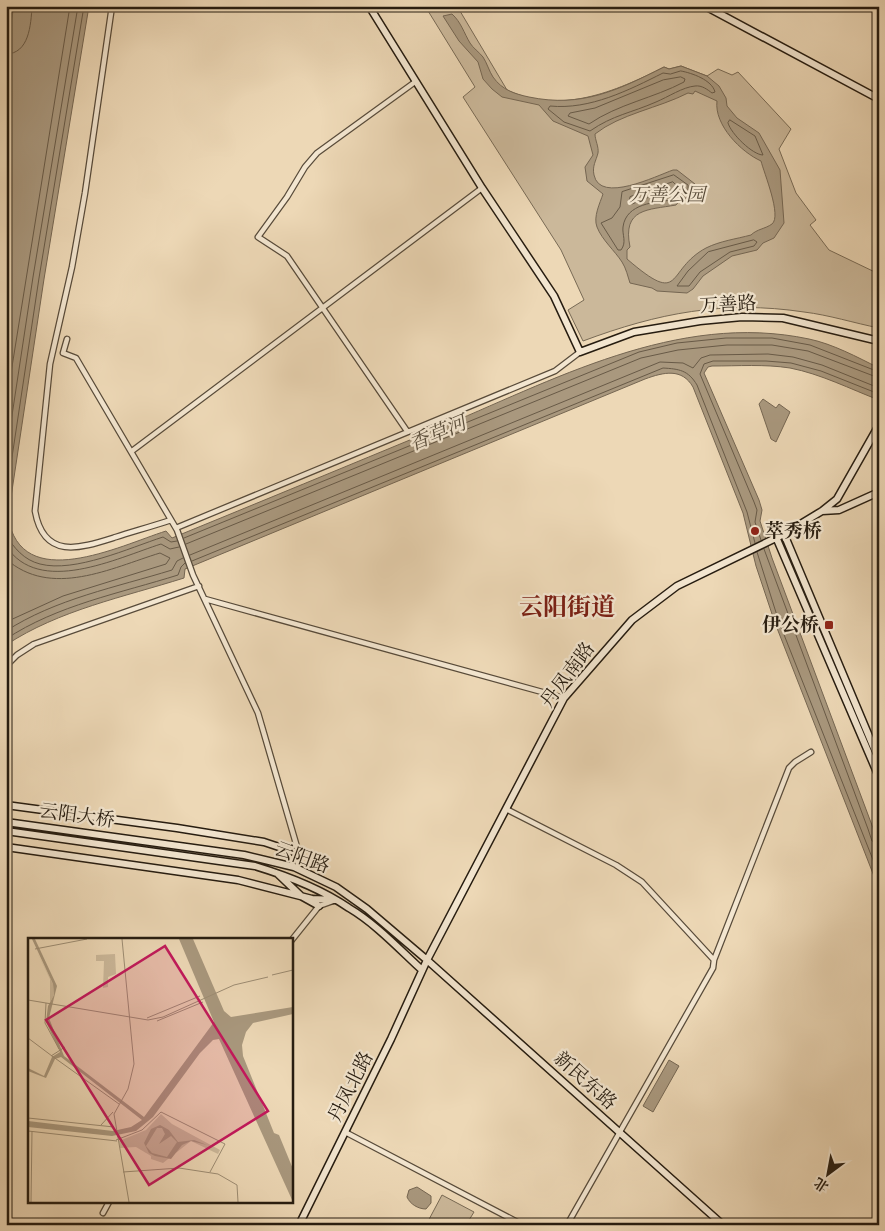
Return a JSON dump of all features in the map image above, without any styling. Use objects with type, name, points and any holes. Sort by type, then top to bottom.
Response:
[{"type":"street","points":[[112,6],[101,97],[80,221],[50,364],[35,511],[43,535],[60,546],[71,549],[171,520]]},
{"type":"street","points":[[176,529],[555,370],[580,352],[554,296],[482,188],[415,82],[370,6]]},
{"type":"street","points":[[705,6],[879,99]]},
{"type":"street","points":[[407,431],[287,256],[258,237],[288,197],[305,166],[318,153],[415,82]]},
{"type":"street","points":[[132,450],[482,188]]},
{"type":"street","name":"万善路","points":[[580,352],[634,332],[700,320],[742,317],[783,318],[879,341]]},
{"type":"street","points":[[67,339],[63,353],[76,358],[132,450],[176,529],[193,575],[258,713],[297,853],[298,869]]},
{"type":"street","name":"丹凤南路","points":[[427,960],[564,698],[632,620],[677,586],[784,534],[822,511],[837,499],[879,425]]},
{"type":"street","points":[[822,511],[839,510],[879,492]]},
{"type":"street","points":[[784,534],[879,760]]},
{"type":"street","points":[[776,537],[879,777]]},
{"type":"street","points":[[6,666],[17,655],[34,644],[199,586]]},
{"type":"street","points":[[205,599],[564,698]]},
{"type":"street","points":[[567,1225],[708,977],[790,768],[795,762],[811,752]]},
{"type":"street","points":[[6,805],[206,832],[264,842],[297,853]]},
{"type":"street","points":[[506,809],[616,865],[642,882],[714,960]]},
{"type":"street","name":"云阳大桥","points":[[6,822],[143,840]]},
{"type":"street","name":"云阳大桥","points":[[6,832],[140,850]]},
{"type":"street","name":"云阳路","points":[[143,840],[244,855],[298,869],[336,887],[367,909],[427,960]]},
{"type":"street","points":[[6,847],[238,880],[301,896],[336,900]]},
{"type":"street","name":"云阳路","points":[[140,850],[255,866],[278,873],[319,890],[351,908],[422,970]]},
{"type":"street","points":[[278,873],[301,896],[318,906]]},
{"type":"street","points":[[292,940],[318,906],[336,900]]},
{"type":"street","name":"丹凤北路","points":[[299,1225],[392,1040],[427,960]]},
{"type":"street","name":"新民东路","points":[[427,960],[723,1225]]},
{"type":"street","points":[[345,1132],[523,1225]]},
{"type":"street","points":[[103,1213],[108,1204]]},
{"type":"green space","name":"万善公园","points":[[425,6],[457,6],[507,90],[527,97],[567,100],[587,97],[626,85],[664,67],[669,69],[681,66],[707,76],[718,69],[732,75],[738,72],[791,129],[779,149],[796,193],[816,220],[810,225],[829,250],[879,274],[879,328],[804,312],[775,309],[719,309],[665,316],[583,341],[568,310],[584,300],[561,250],[463,97],[475,87]]},
{"type":"green space","points":[[442,1195],[474,1212],[466,1225],[426,1225]]},
{"type":"water","name":"香草河","points":[[14,6],[89,6],[44,279],[8,517],[17,541],[32,554],[51,560],[74,559],[99,554],[166,531],[172,538],[570,372],[616,356],[663,343],[711,335],[760,333],[809,339],[836,347],[879,368],[879,400],[824,378],[790,368],[712,366],[708,367],[704,373],[759,500],[762,510],[760,521],[772,558],[879,844],[879,889],[775,623],[756,566],[743,513],[693,387],[689,381],[678,374],[666,373],[645,379],[185,569],[184,578],[70,613],[26,633],[6,645],[6,49]]},
{"type":"water","points":[[452,14],[455,17],[470,43],[483,57],[493,77],[500,85],[514,93],[529,97],[566,100],[599,95],[615,90],[664,67],[669,69],[681,66],[707,76],[719,86],[726,98],[727,106],[737,118],[759,133],[780,170],[784,223],[774,238],[763,243],[757,250],[732,256],[703,276],[693,289],[687,293],[657,291],[630,283],[623,264],[597,227],[596,215],[603,194],[587,181],[585,167],[593,155],[588,136],[553,121],[539,105],[502,97],[492,89],[483,79],[478,62],[459,41],[443,16]],"holes":[[[695,91],[717,101],[720,119],[730,137],[745,151],[761,161],[774,204],[775,219],[772,224],[751,235],[706,248],[693,257],[673,280],[666,283],[658,281],[627,259],[627,250],[630,247],[630,225],[640,213],[676,205],[681,199],[692,197],[695,184],[677,170],[673,170],[629,186],[606,187],[598,183],[594,175],[594,166],[598,153],[595,134],[616,121],[688,93],[693,94]]]},
{"type":"water","points":[[763,399],[776,408],[779,404],[790,412],[776,442],[771,439],[759,404]]},
{"type":"water","points":[[669,1060],[679,1066],[653,1112],[643,1106]]},
{"type":"water","points":[[417,1187],[431,1196],[431,1203],[426,1209],[415,1206],[407,1197],[409,1190]]},
{"type":"place","name":"萃秀桥","points":[[755,531]]},
{"type":"place","name":"伊公桥","points":[[829,625]]},
{"type":"district","name":"云阳街道","points":[[567,608]]}]
